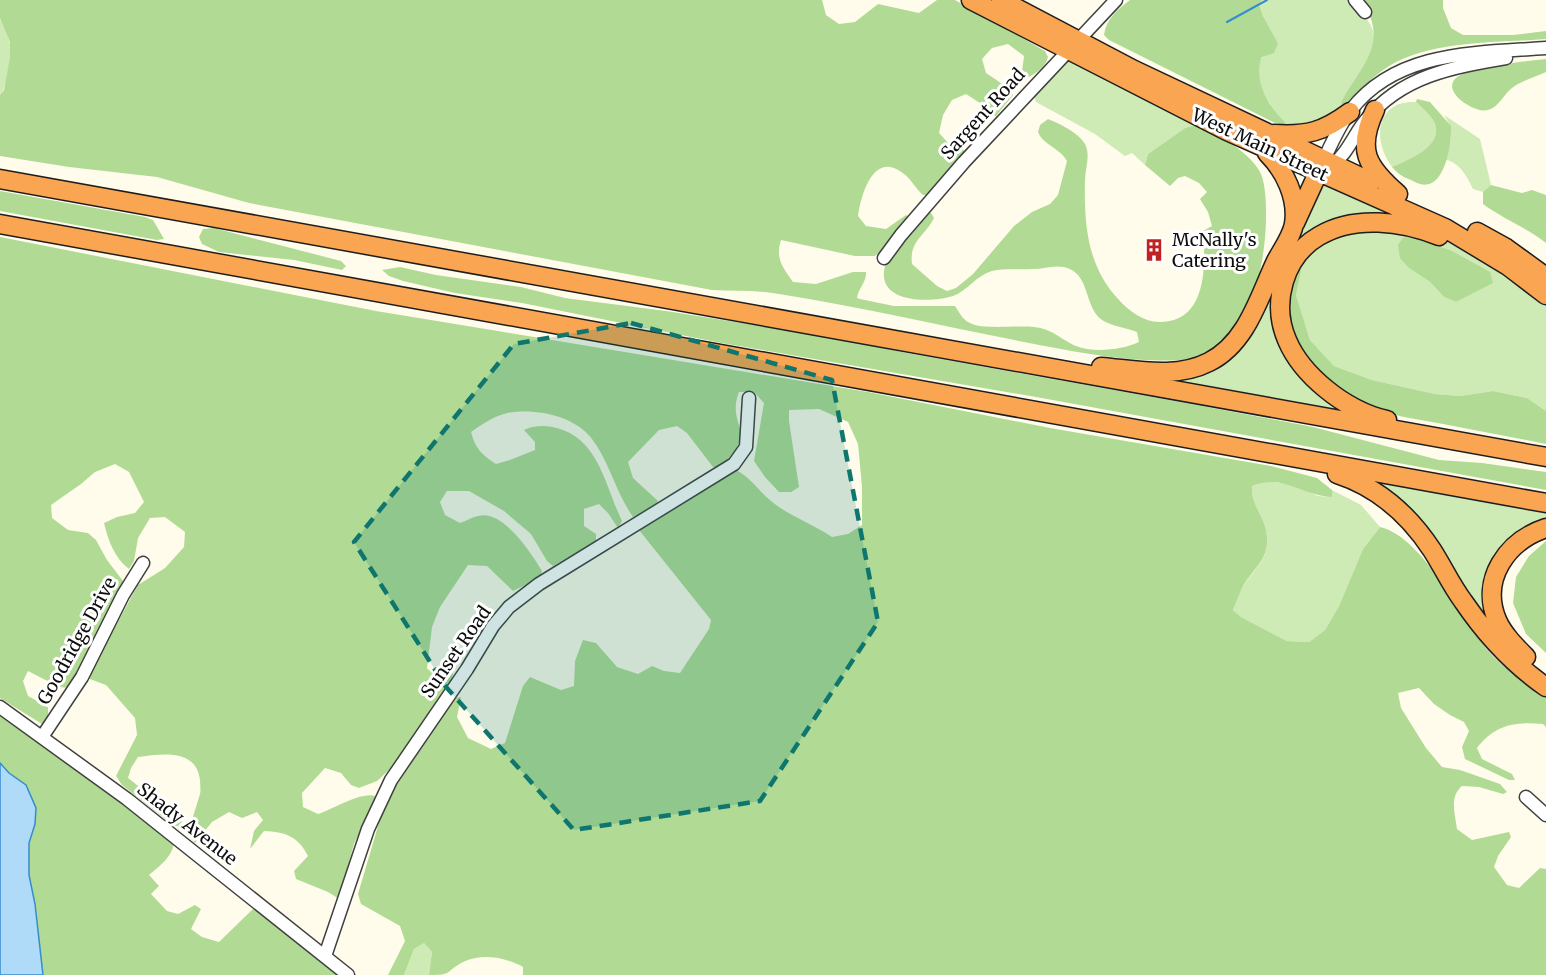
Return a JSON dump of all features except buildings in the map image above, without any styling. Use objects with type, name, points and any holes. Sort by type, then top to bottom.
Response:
[{"type":"highway","name":"West Main Street","points":[[971,0],[1134,70],[1260,139],[1398,194],[1483,235],[1546,277]]},
{"type":"highway","name":"West Main Street","points":[[1001,0],[1073,45]]},
{"type":"highway","points":[[1375,110],[1366,131],[1367,156],[1374,171],[1398,194]]},
{"type":"highway","points":[[1294,225],[1291,195],[1283,172],[1266,152],[1260,139],[1315,132],[1330,126],[1350,112]]},
{"type":"highway","name":"West Main Street","points":[[1325,166],[1488,252],[1546,295]]},
{"type":"highway","points":[[921,345],[1161,373],[1198,367],[1224,353],[1237,339],[1325,166]]},
{"type":"highway","points":[[0,179],[1546,457]]},
{"type":"highway","points":[[0,224],[1546,503]]},
{"type":"highway","points":[[1517,452],[1382,419],[1344,402],[1315,379],[1292,350],[1283,327],[1280,305],[1288,269],[1302,249],[1321,235],[1355,224],[1393,224],[1433,233],[1528,280]]},
{"type":"highway","points":[[1260,452],[1351,479],[1374,491],[1398,508],[1421,534],[1459,596],[1489,636],[1511,659],[1546,687]]},
{"type":"highway","points":[[1546,528],[1522,539],[1508,551],[1497,568],[1492,595],[1495,613],[1503,631],[1528,659],[1546,673]]},
{"type":"street","name":"Sargent Road","points":[[884,258],[955,172],[1116,0]]},
{"type":"street","points":[[1355,0],[1365,12]]},
{"type":"street","points":[[1325,166],[1375,110],[1396,92],[1428,75],[1546,49]]},
{"type":"street","points":[[1325,166],[1350,112],[1379,84],[1402,70],[1425,62],[1472,53],[1546,49]]},
{"type":"street","name":"Sunset Road","points":[[325,957],[368,829],[391,780],[467,669],[493,626],[509,607],[539,584],[734,464],[746,447],[748,398]]},
{"type":"street","name":"Goodridge Drive","points":[[42,737],[82,677],[123,595],[143,563]]},
{"type":"street","name":"Shady Avenue","points":[[0,707],[127,799],[348,975]]},
{"type":"street","points":[[1526,797],[1546,814]]},
{"type":"highlighted area","points":[[631,323],[832,380],[878,622],[760,801],[574,830],[446,687],[354,542],[514,344]]},
{"type":"green space","points":[[0,0],[822,0],[826,15],[839,24],[855,22],[878,4],[919,13],[937,0],[955,0],[1045,51],[1047,61],[1039,70],[1025,79],[1022,72],[1024,56],[1008,44],[992,48],[982,59],[986,73],[1007,87],[1013,95],[996,116],[991,115],[983,105],[966,94],[952,100],[943,115],[939,133],[949,144],[963,149],[966,154],[927,195],[923,195],[907,176],[894,168],[885,167],[871,177],[862,197],[858,216],[866,226],[886,229],[906,215],[910,217],[889,244],[875,256],[855,256],[781,240],[780,258],[793,282],[816,284],[853,272],[866,272],[857,298],[860,299],[894,306],[955,306],[965,320],[976,325],[1041,328],[1083,348],[1116,349],[1139,342],[1137,332],[1110,324],[1096,314],[1079,276],[1073,270],[1064,267],[992,271],[958,294],[932,300],[907,298],[888,288],[884,278],[887,260],[926,212],[931,213],[934,218],[915,244],[912,264],[937,286],[947,291],[956,288],[973,274],[1014,226],[1032,212],[1050,204],[1058,195],[1067,161],[1038,132],[1040,125],[1048,119],[1073,132],[1087,148],[1085,213],[1090,244],[1094,259],[1108,287],[1128,309],[1144,319],[1162,322],[1177,319],[1188,312],[1196,301],[1203,274],[1203,231],[1212,226],[1208,212],[1200,199],[1207,192],[1199,183],[1185,176],[1178,178],[1170,186],[1145,165],[1148,154],[1185,128],[1198,124],[1242,152],[1261,174],[1265,192],[1266,227],[1257,284],[1242,320],[1232,335],[1219,347],[1190,359],[1128,359],[1064,350],[779,294],[712,290],[249,203],[157,177],[0,156],[0,95],[4,90],[10,58],[10,42],[0,18]]},
{"type":"green space","points":[[1130,0],[1262,0],[1259,4],[1263,16],[1278,43],[1274,53],[1262,57],[1259,74],[1268,101],[1286,123],[1283,125],[1273,122],[1109,40],[1104,35],[1107,24]]},
{"type":"green space","points":[[1262,0],[1351,0],[1367,19],[1374,36],[1373,46],[1365,66],[1341,102],[1343,110],[1314,122],[1283,125],[1286,123],[1275,112],[1265,96],[1259,79],[1260,61],[1278,43],[1263,16],[1259,4]]},
{"type":"green space","points":[[1361,0],[1443,0],[1443,8],[1451,28],[1463,35],[1513,35],[1546,31],[1546,39],[1465,44],[1425,51],[1389,66],[1376,75],[1343,110],[1341,102],[1370,54],[1373,42],[1370,15]]},
{"type":"green space","points":[[0,18],[10,45],[10,60],[0,95]]},
{"type":"green space","points":[[1546,59],[1546,72],[1516,86],[1488,110],[1469,106],[1453,90],[1452,85],[1455,79],[1471,71]]},
{"type":"green space","points":[[1067,60],[1072,60],[1198,124],[1185,128],[1148,154],[1145,165],[1132,153],[1125,156],[1095,134],[1036,102],[1033,94]]},
{"type":"green space","points":[[1417,99],[1430,102],[1451,126],[1449,150],[1444,168],[1435,181],[1426,185],[1406,178],[1392,167],[1422,151],[1434,139],[1435,124],[1416,102]]},
{"type":"green space","points":[[1416,102],[1429,115],[1435,124],[1436,132],[1434,139],[1422,152],[1392,167],[1381,144],[1383,119],[1398,104]]},
{"type":"green space","points":[[1444,115],[1480,139],[1491,185],[1483,192],[1473,189],[1466,175],[1455,163],[1445,160],[1451,132]]},
{"type":"green space","points":[[1322,182],[1411,219],[1305,240],[1282,331],[1349,412],[1156,378],[1204,369]]},
{"type":"green space","points":[[1491,185],[1522,193],[1532,190],[1546,195],[1546,243],[1483,204],[1483,192]]},
{"type":"green space","points":[[0,191],[145,217],[153,220],[164,239],[157,240],[0,211]]},
{"type":"green space","points":[[1360,226],[1407,231],[1434,237],[1493,266],[1546,304],[1546,411],[1527,398],[1493,391],[1460,396],[1435,394],[1372,380],[1334,366],[1310,340],[1296,295],[1303,263],[1331,234]],"holes":[[[1409,268],[1493,282],[1456,302],[1444,297],[1430,282]]]},
{"type":"green space","points":[[214,228],[341,261],[346,266],[342,270],[294,260],[219,252],[202,244],[199,237],[203,229]]},
{"type":"green space","points":[[1409,236],[1452,251],[1490,272],[1493,283],[1456,302],[1444,297],[1430,282],[1409,268],[1400,258],[1398,245],[1403,238]]},
{"type":"green space","points":[[0,237],[376,311],[868,392],[1050,428],[1271,466],[1317,478],[1332,490],[1332,497],[1273,482],[1252,486],[1253,498],[1266,530],[1266,548],[1261,562],[1242,588],[1233,610],[1241,617],[1287,641],[1309,642],[1325,630],[1339,606],[1363,549],[1380,527],[1397,535],[1429,565],[1470,626],[1497,660],[1546,696],[1546,727],[1543,724],[1533,723],[1506,726],[1491,734],[1477,748],[1482,759],[1512,774],[1515,780],[1509,780],[1465,759],[1462,747],[1469,731],[1464,722],[1434,704],[1419,688],[1398,693],[1401,708],[1426,748],[1442,767],[1460,770],[1500,784],[1507,792],[1503,794],[1479,787],[1462,786],[1454,800],[1457,829],[1472,840],[1509,832],[1511,837],[1498,856],[1494,867],[1507,885],[1519,888],[1540,868],[1546,869],[1546,975],[523,975],[523,967],[501,959],[486,957],[470,959],[446,974],[429,975],[432,952],[424,943],[414,949],[404,975],[388,975],[405,941],[400,926],[361,904],[358,894],[381,816],[400,775],[452,699],[461,697],[457,717],[468,738],[491,749],[505,743],[523,686],[530,677],[561,690],[574,686],[575,661],[583,640],[596,643],[617,667],[638,674],[652,666],[664,671],[680,673],[709,629],[711,620],[639,530],[725,473],[736,470],[771,501],[793,516],[832,537],[848,534],[862,525],[862,487],[858,444],[848,422],[819,409],[789,410],[799,487],[791,492],[779,492],[754,461],[764,403],[754,392],[739,392],[736,412],[742,433],[736,451],[720,467],[713,467],[687,433],[677,426],[659,430],[628,462],[633,478],[658,501],[654,507],[633,517],[598,448],[592,439],[575,424],[553,415],[518,412],[497,416],[471,432],[480,451],[496,464],[535,450],[535,442],[524,430],[528,428],[549,426],[571,434],[592,453],[622,521],[618,528],[599,504],[584,509],[584,526],[596,534],[596,541],[553,566],[547,561],[531,534],[504,511],[469,491],[447,491],[440,502],[445,515],[460,523],[478,516],[497,519],[515,534],[542,571],[540,578],[513,591],[487,566],[468,565],[440,607],[432,627],[427,668],[434,675],[453,673],[452,680],[390,769],[377,781],[359,788],[351,785],[341,773],[325,768],[302,793],[303,807],[318,814],[355,798],[375,796],[374,803],[354,844],[339,899],[296,879],[294,871],[308,856],[300,844],[290,836],[264,831],[250,849],[254,831],[263,820],[257,812],[242,818],[229,812],[212,822],[195,843],[188,835],[200,794],[200,780],[192,762],[185,758],[176,755],[138,757],[128,778],[182,820],[180,827],[173,825],[122,785],[116,776],[137,735],[135,718],[106,685],[87,678],[138,585],[165,568],[184,547],[185,532],[165,517],[150,518],[138,538],[134,561],[129,569],[124,565],[113,549],[104,523],[135,513],[144,502],[129,472],[115,464],[95,472],[51,505],[52,518],[68,530],[88,533],[96,540],[107,560],[123,581],[121,591],[69,688],[59,687],[28,671],[23,681],[28,696],[48,707],[48,717],[42,724],[0,698]]},
{"type":"green space","points":[[1320,247],[1303,263],[1296,295],[1310,340],[1334,366],[1372,380],[1435,394],[1460,396],[1493,391],[1527,398],[1546,411],[1546,444],[1384,412],[1345,393],[1330,381],[1304,353],[1295,337],[1288,303],[1290,286],[1300,263],[1312,251]]},
{"type":"green space","points":[[400,267],[436,275],[521,287],[565,298],[666,311],[830,337],[1186,403],[1313,427],[1439,460],[1482,463],[1546,472],[1546,490],[1036,397],[721,343],[522,303],[455,293],[403,281],[389,276],[382,270]]},
{"type":"green space","points":[[1373,479],[1546,510],[1546,522],[1491,578],[1516,651],[1546,676],[1546,679],[1520,658],[1371,482]]},
{"type":"green space","points":[[1264,481],[1288,484],[1318,496],[1331,497],[1332,490],[1361,505],[1380,527],[1363,549],[1339,606],[1325,630],[1309,642],[1287,641],[1241,617],[1233,610],[1242,588],[1261,562],[1267,548],[1266,530],[1252,492],[1252,486]]},
{"type":"green space","points":[[1546,541],[1546,653],[1526,634],[1513,603],[1516,577],[1529,556]]},
{"type":"green space","points":[[0,713],[47,745],[174,842],[169,856],[149,875],[159,886],[151,894],[167,911],[178,914],[195,905],[201,909],[191,929],[202,937],[219,942],[254,908],[340,975],[43,975],[35,904],[29,875],[29,843],[35,824],[26,785],[9,773],[0,763]]},
{"type":"green space","points":[[424,943],[432,952],[429,975],[404,975],[414,949]]},
{"type":"water","points":[[0,763],[9,773],[26,785],[36,808],[35,824],[29,843],[29,875],[35,904],[43,975],[0,975]]},
{"type":"waterway","points":[[1227,22],[1267,0]]},
{"type":"place","name":"McNally's Catering","points":[[1154,250]]}]
